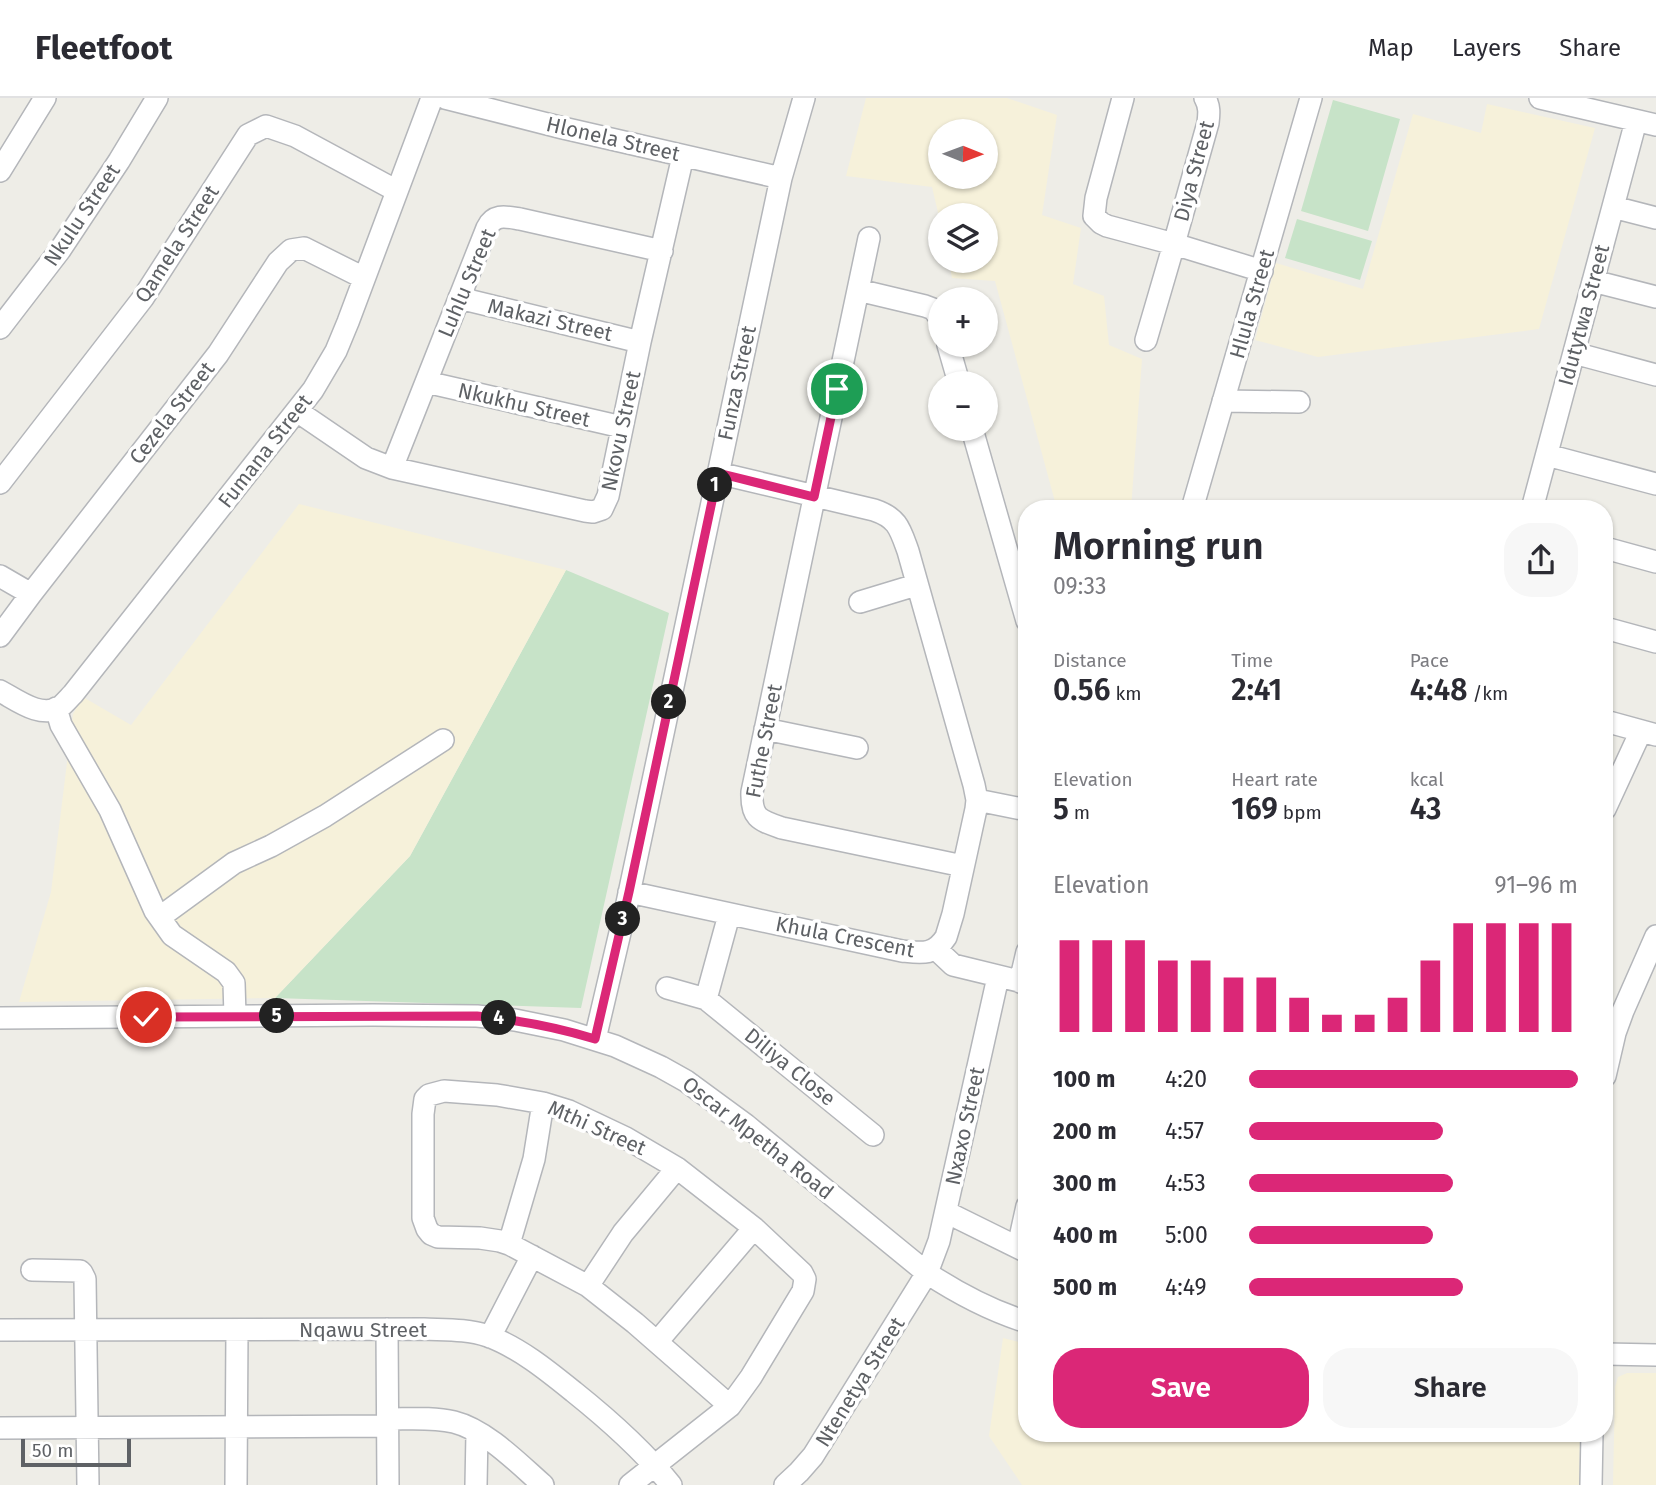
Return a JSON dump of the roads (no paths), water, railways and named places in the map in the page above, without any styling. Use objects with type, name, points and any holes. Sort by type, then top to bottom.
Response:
[{"type":"street","points":[[0,171],[45,98]]},
{"type":"street","name":"Nkulu Street","points":[[0,328],[66,240],[157,98]]},
{"type":"street","name":"Fumana Street","points":[[55,708],[59,708],[83,682],[298,411],[326,370],[336,351],[432,98]]},
{"type":"street","name":"Hlonela Street","points":[[445,98],[781,178]]},
{"type":"street","name":"Funza Street","points":[[595,1039],[629,892],[781,178],[804,98]]},
{"type":"street","name":"Diya Street","points":[[1123,98],[1096,198],[1094,216],[1107,226],[1262,271]]},
{"type":"street","name":"Diya Street","points":[[1174,244],[1208,123],[1210,112],[1205,98]]},
{"type":"street","name":"Hlula Street","points":[[1195,500],[1311,98]]},
{"type":"street","points":[[1540,98],[1646,123]]},
{"type":"street","name":"Idutytwa Street","points":[[1534,500],[1613,206],[1646,123]]},
{"type":"street","name":"Qamela Street","points":[[0,483],[143,299],[248,135],[266,126],[295,136],[397,191]]},
{"type":"street","name":"Nkovu Street","points":[[298,411],[366,458],[392,468],[585,512],[603,509],[683,156]]},
{"type":"street","points":[[1613,206],[1656,218]]},
{"type":"street","name":"Luhlu Street","points":[[392,468],[489,222],[498,217],[520,219],[662,251]]},
{"type":"street","name":"Futhe Street","points":[[869,238],[765,729],[751,808],[761,821],[782,828],[963,866]]},
{"type":"street","points":[[1146,340],[1174,244]]},
{"type":"street","name":"Cezela Street","points":[[0,636],[218,354],[278,261],[291,250],[304,248],[363,278]]},
{"type":"street","points":[[1593,281],[1656,298]]},
{"type":"street","points":[[858,290],[928,307]]},
{"type":"street","name":"Makazi Street","points":[[459,298],[640,342]]},
{"type":"street","points":[[1574,353],[1656,375]]},
{"type":"street","name":"Nkukhu Street","points":[[426,383],[622,427]]},
{"type":"street","points":[[1223,401],[1299,402]]},
{"type":"street","points":[[975,441],[1018,590]]},
{"type":"street","points":[[1547,454],[1656,484]]},
{"type":"street","name":"Khula Crescent","points":[[629,892],[902,951],[936,949],[946,937],[950,926],[973,828],[977,800],[974,785],[908,551],[895,522],[886,514],[874,510],[718,473]]},
{"type":"street","points":[[1613,550],[1656,562]]},
{"type":"street","points":[[0,576],[31,594]]},
{"type":"street","points":[[860,602],[916,585]]},
{"type":"street","points":[[1613,630],[1656,642]]},
{"type":"street","points":[[0,691],[38,710],[55,708],[61,725],[110,810],[160,917],[172,935],[226,972],[234,983],[236,1016]]},
{"type":"street","points":[[1613,723],[1648,733],[1613,794]]},
{"type":"street","points":[[765,729],[858,748]]},
{"type":"street","points":[[160,917],[234,863],[325,816],[443,740]]},
{"type":"street","points":[[977,800],[1018,809]]},
{"type":"street","points":[[706,999],[729,915]]},
{"type":"street","points":[[1613,1045],[1619,1022],[1650,966],[1656,936]]},
{"type":"street","points":[[936,949],[953,965],[1018,982]]},
{"type":"street","name":"Nxaxo Street","points":[[927,1273],[946,1212],[998,977]]},
{"type":"street","name":"Diliya Close","points":[[667,988],[706,999],[873,1135]]},
{"type":"street","name":"Oscar Mpetha Road","points":[[0,1018],[477,1016],[551,1026],[595,1039],[661,1066],[686,1081],[710,1097],[927,1273],[960,1294],[1018,1319]]},
{"type":"street","name":"Mthi Street","points":[[630,1485],[730,1405],[751,1377],[798,1301],[804,1286],[803,1273],[754,1228],[677,1168],[583,1117],[543,1102],[497,1095],[444,1091],[429,1095],[423,1104],[424,1218],[431,1234],[438,1237],[480,1238],[509,1244],[588,1286],[730,1405]]},
{"type":"street","points":[[509,1244],[534,1159],[543,1102]]},
{"type":"street","points":[[588,1286],[640,1210],[677,1168]]},
{"type":"street","points":[[946,1212],[1018,1248]]},
{"type":"street","points":[[657,1342],[754,1228]]},
{"type":"street","points":[[490,1337],[532,1256]]},
{"type":"street","points":[[32,1270],[76,1270],[82,1273],[86,1287],[88,1485]]},
{"type":"street","name":"Ntenetya Street","points":[[785,1485],[813,1456],[927,1273]]},
{"type":"street","points":[[387,1329],[388,1485]]},
{"type":"street","name":"Nqawu Street","points":[[0,1331],[387,1329],[459,1330],[490,1337],[529,1358],[561,1381],[605,1417],[656,1465],[671,1485]]},
{"type":"street","points":[[236,1485],[237,1330]]},
{"type":"street","points":[[1613,1354],[1656,1355]]},
{"type":"street","points":[[5,1428],[307,1427],[448,1421],[464,1425],[477,1433],[505,1452],[543,1485]]},
{"type":"street","points":[[476,1485],[477,1433]]},
{"type":"street","points":[[1591,1485],[1592,1442]]}]
